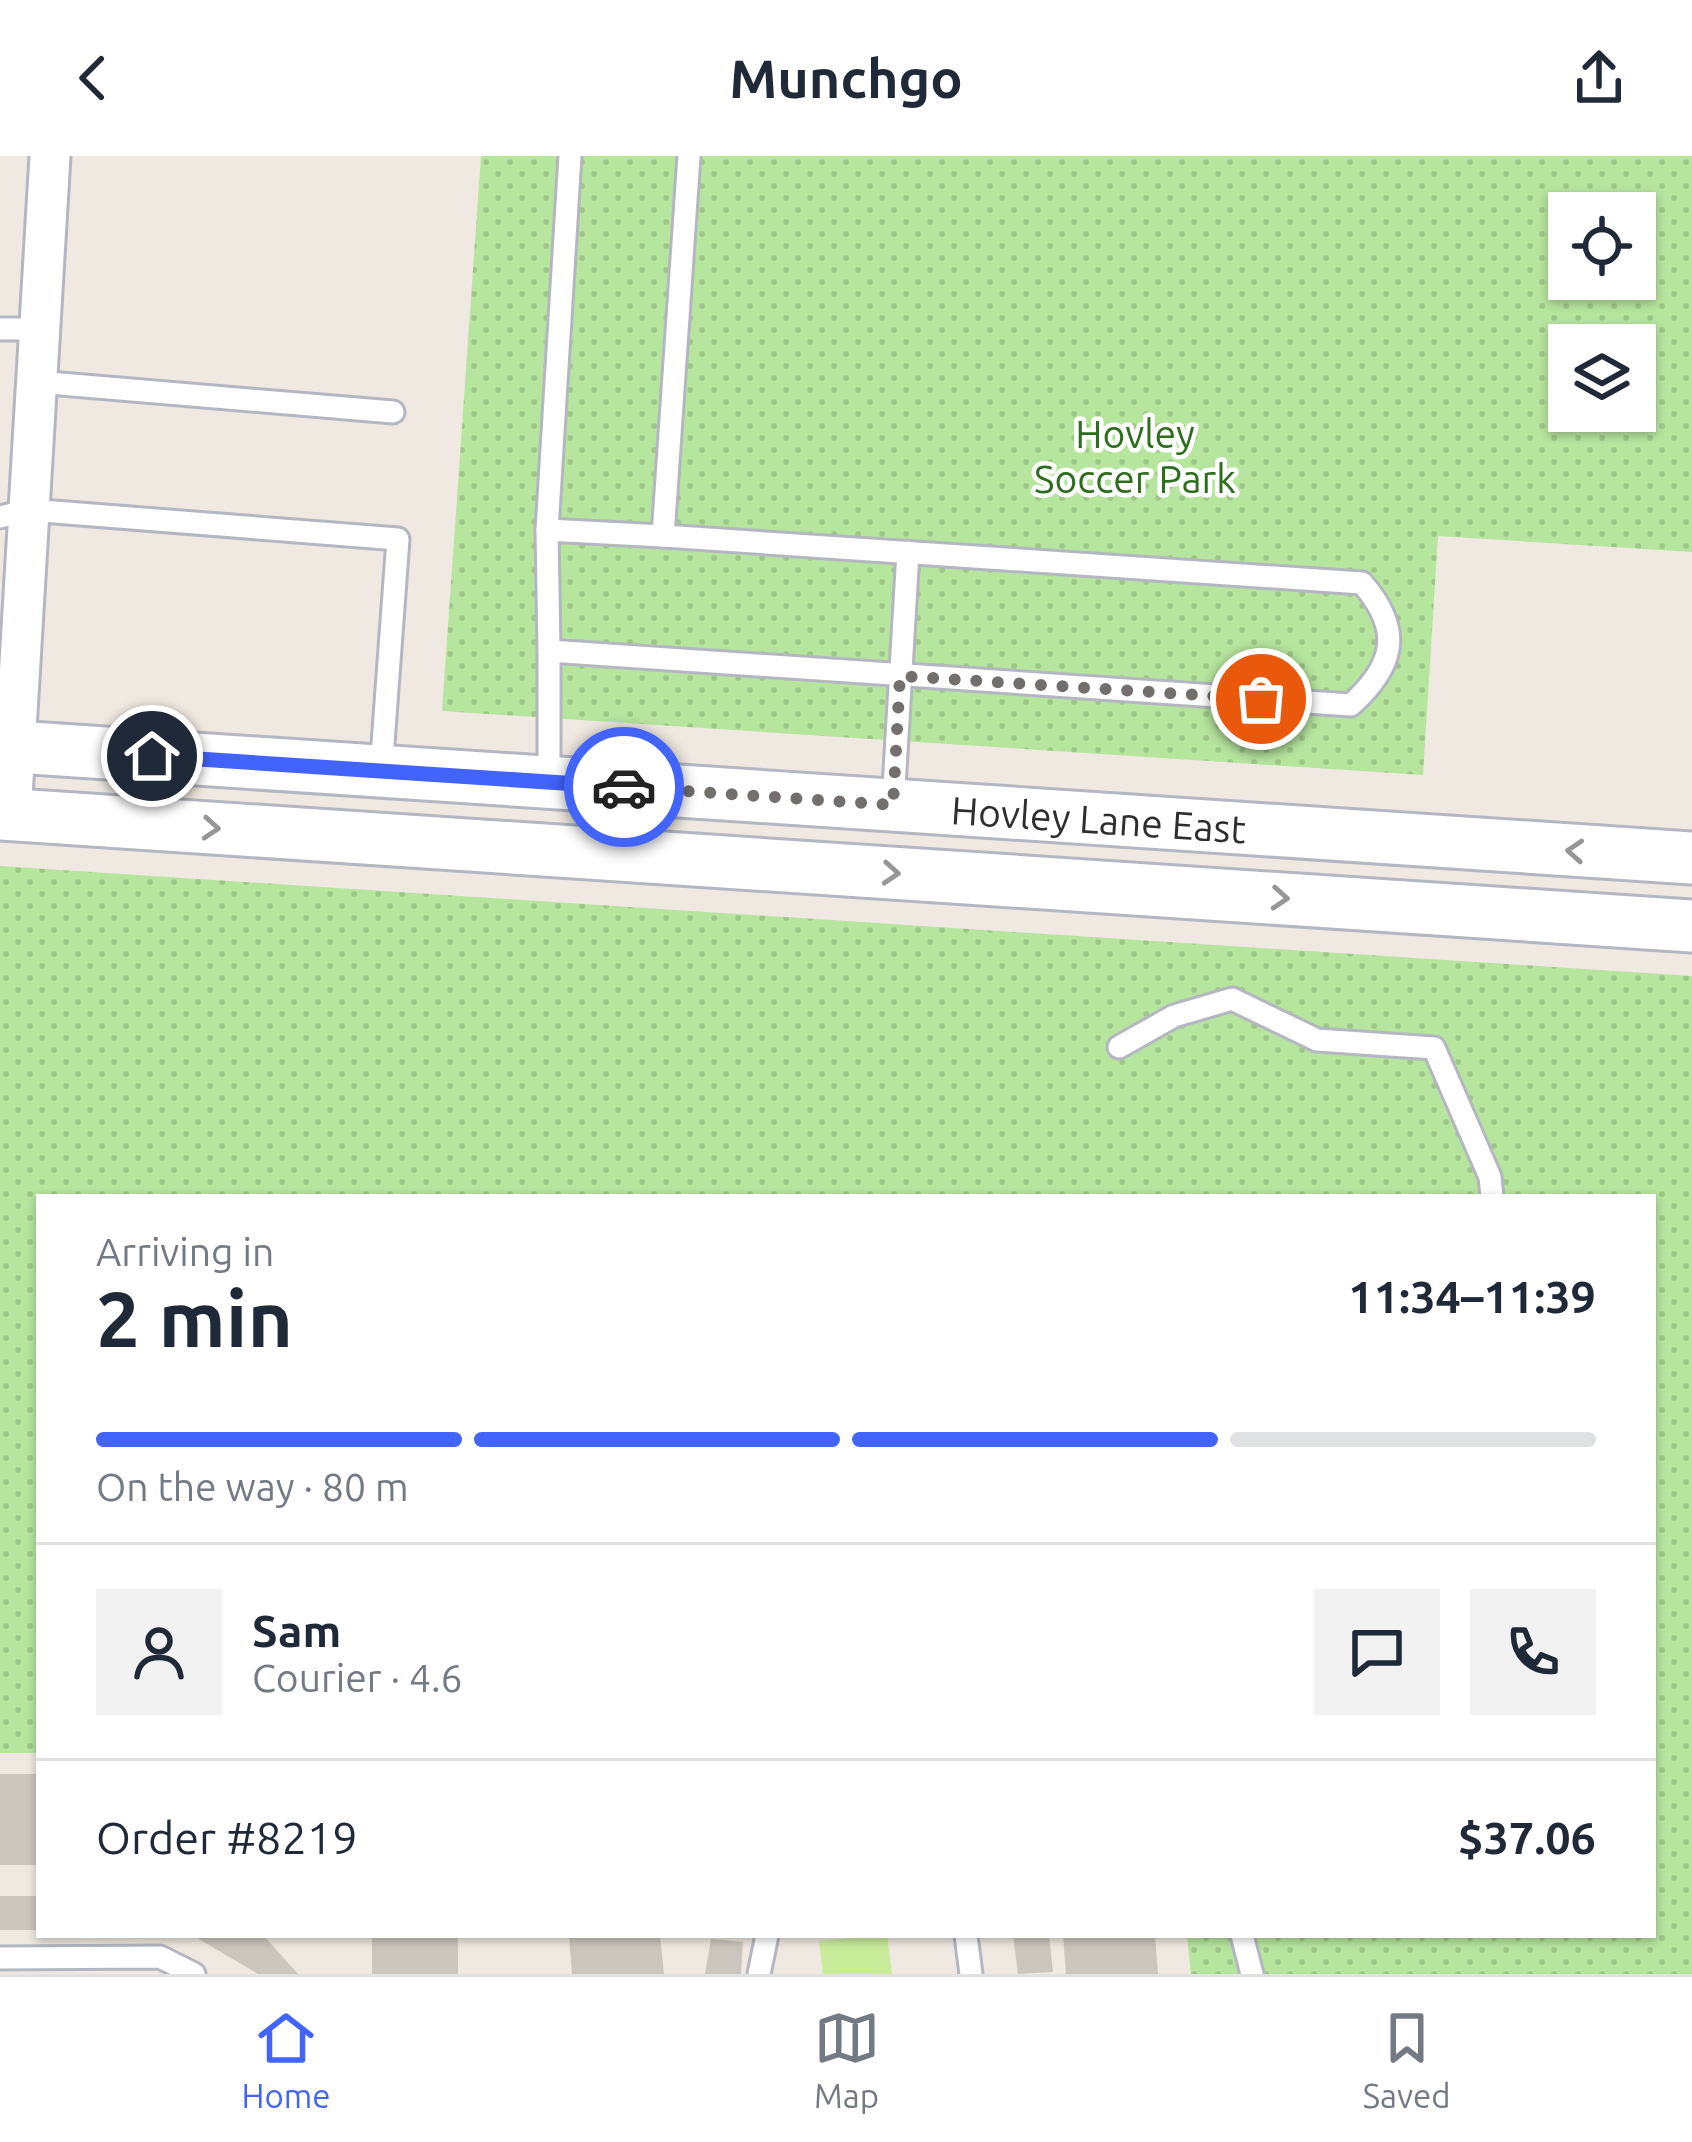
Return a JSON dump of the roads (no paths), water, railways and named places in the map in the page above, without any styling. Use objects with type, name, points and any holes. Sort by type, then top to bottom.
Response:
[{"type":"street","points":[[5,814],[14,513],[37,382],[50,156]]},
{"type":"street","name":"Hovley Lane East","points":[[7,747],[1692,858]]},
{"type":"street","points":[[607,854],[797,849],[851,835],[893,805]]},
{"type":"street","name":"Hovley Lane East","points":[[5,814],[1692,926]]},
{"type":"lane","points":[[549,783],[547,530],[571,156]]},
{"type":"lane","points":[[662,536],[689,156]]},
{"type":"lane","points":[[0,328],[40,329]]},
{"type":"lane","points":[[37,382],[393,412]]},
{"type":"lane","points":[[14,513],[398,539],[381,771]]},
{"type":"lane","points":[[547,530],[1362,584],[1383,608],[1389,644],[1379,679],[1351,705],[549,651]]},
{"type":"lane","points":[[893,805],[908,552]]},
{"type":"lane","points":[[1119,1047],[1174,1016],[1232,999],[1317,1040],[1434,1048],[1490,1177],[1492,1194]]},
{"type":"lane","points":[[759,1974],[766,1938]]},
{"type":"lane","points":[[966,1938],[971,1974]]},
{"type":"lane","points":[[1243,1938],[1252,1974]]},
{"type":"lane","points":[[0,1958],[160,1958],[194,1974]]},
{"type":"park label","name":"Hovley Soccer Park","points":[[1135,456]]}]
